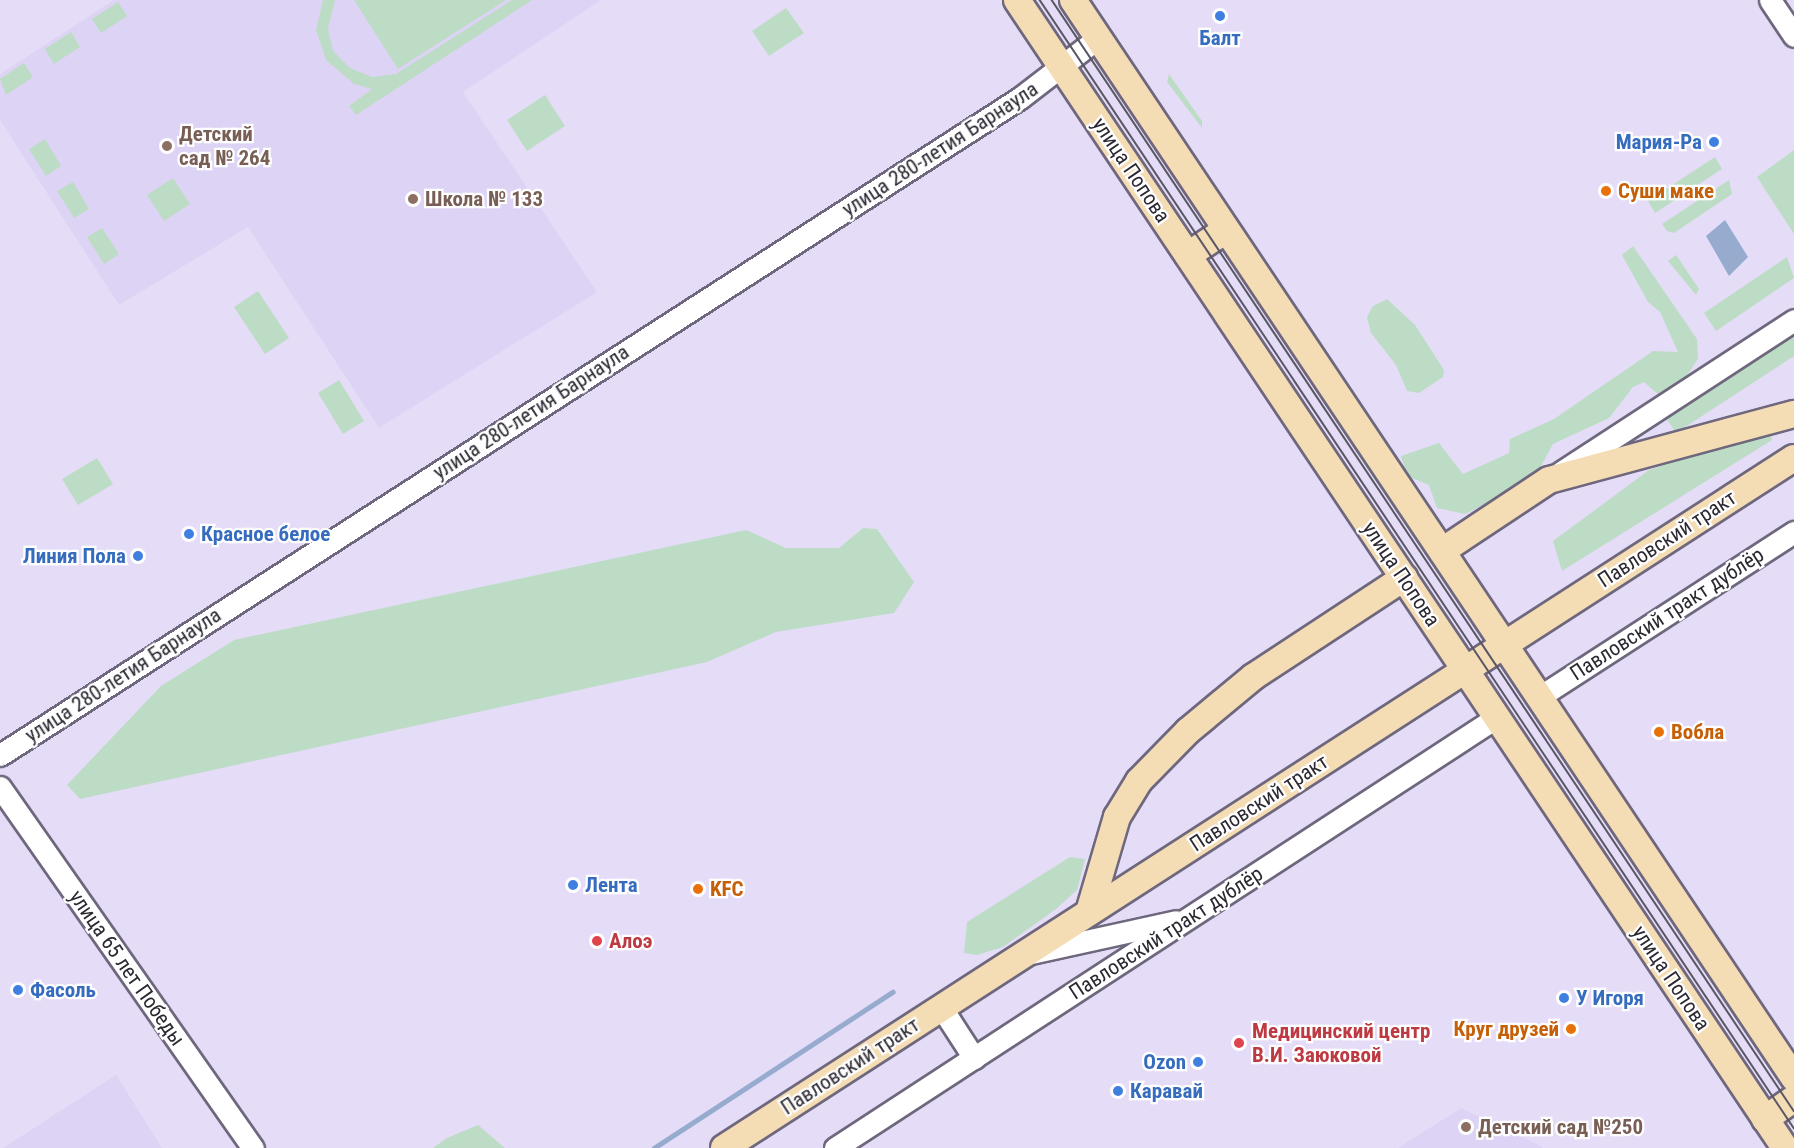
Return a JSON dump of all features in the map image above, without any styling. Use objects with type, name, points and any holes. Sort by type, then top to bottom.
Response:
[{"type":"main road","name":"улица Попова","points":[[1017,0],[1785,1148]]},
{"type":"main road","points":[[1073,0],[1794,1078]]},
{"type":"main road","points":[[1188,255],[1226,230]]},
{"type":"main road","points":[[1442,551],[1549,480],[1794,414]]},
{"type":"main road","name":"Павловский тракт","points":[[723,1148],[1794,458]]},
{"type":"main road","points":[[1089,912],[1117,817],[1139,781],[1188,730],[1253,677],[1404,578]]},
{"type":"main road","points":[[1765,1119],[1794,1099]]},
{"type":"street","points":[[1770,0],[1794,36]]},
{"type":"street","name":"улица 280-летия Барнаула","points":[[0,755],[1063,69],[1098,38]]},
{"type":"street","points":[[1549,480],[1794,320]]},
{"type":"street","name":"Павловский тракт дублёр","points":[[1539,697],[1794,532]]},
{"type":"street","name":"Павловский тракт дублёр","points":[[835,1148],[1192,918],[1497,717]]},
{"type":"street","name":"улица 65 лет Победы","points":[[0,787],[254,1148]]},
{"type":"street","points":[[1021,956],[1192,918]]},
{"type":"street","points":[[941,1007],[974,1058]]},
{"type":"shaded area","points":[[114,0],[601,0],[463,92],[597,292],[379,428],[248,227],[119,305],[0,120],[0,74]]},
{"type":"shaded area","points":[[116,1075],[162,1148],[3,1148]]},
{"type":"shaded area","name":"Детский сад №250","points":[[1461,1108],[1541,1146],[1543,1148],[1398,1148]]},
{"type":"green space","points":[[323,0],[335,0],[328,29],[333,51],[350,68],[372,77],[396,74],[512,0],[532,0],[356,115],[349,106],[372,89],[354,84],[326,60],[316,30]]},
{"type":"green space","points":[[354,0],[506,0],[398,69]]},
{"type":"green space","points":[[118,2],[127,16],[101,33],[92,19]]},
{"type":"green space","points":[[786,8],[804,33],[769,56],[752,31]]},
{"type":"green space","points":[[71,32],[80,47],[54,64],[45,49]]},
{"type":"green space","points":[[24,63],[33,77],[6,95],[0,79]]},
{"type":"green space","points":[[1169,74],[1202,121],[1202,128],[1167,82]]},
{"type":"green space","points":[[545,95],[565,126],[527,151],[507,120]]},
{"type":"green space","points":[[45,139],[61,166],[46,176],[29,149]]},
{"type":"green space","points":[[1794,150],[1794,234],[1757,177]]},
{"type":"green space","points":[[1715,157],[1722,169],[1655,213],[1648,201]]},
{"type":"green space","points":[[173,178],[190,204],[164,221],[147,195]]},
{"type":"green space","points":[[1729,180],[1732,194],[1674,233],[1667,231],[1662,224]]},
{"type":"green space","points":[[73,182],[89,209],[74,218],[57,191]]},
{"type":"green space","points":[[102,228],[119,254],[104,264],[87,237]]},
{"type":"green space","points":[[1633,246],[1697,339],[1698,359],[1677,390],[1659,395],[1644,382],[1633,387],[1609,418],[1553,444],[1535,477],[1523,485],[1465,514],[1437,508],[1429,485],[1407,476],[1401,456],[1439,443],[1463,474],[1509,453],[1510,439],[1554,419],[1653,351],[1678,352],[1660,312],[1648,302],[1622,255]]},
{"type":"green space","points":[[1676,255],[1699,289],[1696,295],[1668,261]]},
{"type":"green space","points":[[1787,257],[1794,278],[1716,331],[1704,313]]},
{"type":"green space","points":[[258,291],[289,338],[265,354],[234,307]]},
{"type":"green space","points":[[1387,299],[1415,325],[1444,370],[1443,377],[1419,393],[1407,391],[1396,365],[1371,333],[1367,317],[1373,306]]},
{"type":"green space","points":[[1794,331],[1794,356],[1676,433],[1665,416]]},
{"type":"green space","points":[[339,380],[364,421],[343,434],[318,393]]},
{"type":"green space","points":[[1769,429],[1772,440],[1562,571],[1553,541],[1649,470]]},
{"type":"green space","points":[[97,458],[113,484],[78,505],[62,479]]},
{"type":"green space","points":[[863,528],[877,529],[914,582],[894,613],[776,632],[707,662],[80,799],[67,785],[161,686],[234,640],[746,530],[786,548],[839,548]]},
{"type":"green space","points":[[1070,857],[1085,859],[1077,890],[1056,909],[1003,947],[977,955],[964,953],[967,922]]},
{"type":"green space","points":[[478,1125],[505,1148],[433,1148],[447,1138]]},
{"type":"water","points":[[1725,220],[1748,257],[1729,276],[1706,236]]},
{"type":"waterway","points":[[654,1148],[892,992]]},
{"type":"tram line","points":[[1040,0],[1794,1128]]},
{"type":"tram line","points":[[1052,0],[1794,1111]]},
{"type":"place","name":"Балт","points":[[1220,16]]},
{"type":"place","name":"Мария-Ра","points":[[1714,142]]},
{"type":"place","name":"Детский сад № 264","points":[[167,146]]},
{"type":"place","name":"Суши маке","points":[[1606,191]]},
{"type":"place","name":"Школа № 133","points":[[413,199]]},
{"type":"place","name":"Красное белое","points":[[189,534]]},
{"type":"place","name":"Линия Пола","points":[[138,556]]},
{"type":"place","name":"Вобла","points":[[1659,732]]},
{"type":"place","name":"Лента","points":[[573,885]]},
{"type":"place","name":"KFC","points":[[698,889]]},
{"type":"place","name":"Алоэ","points":[[597,941]]},
{"type":"place","name":"Фасоль","points":[[18,990]]},
{"type":"place","name":"У Игоря","points":[[1564,998]]},
{"type":"place","name":"Круг друзей","points":[[1571,1029]]},
{"type":"place","name":"Медицинский центр В.И. Заюковой","points":[[1239,1043]]},
{"type":"place","name":"Ozon","points":[[1198,1062]]},
{"type":"place","name":"Каравай","points":[[1118,1091]]},
{"type":"place","name":"Детский сад №250","points":[[1466,1127]]}]
